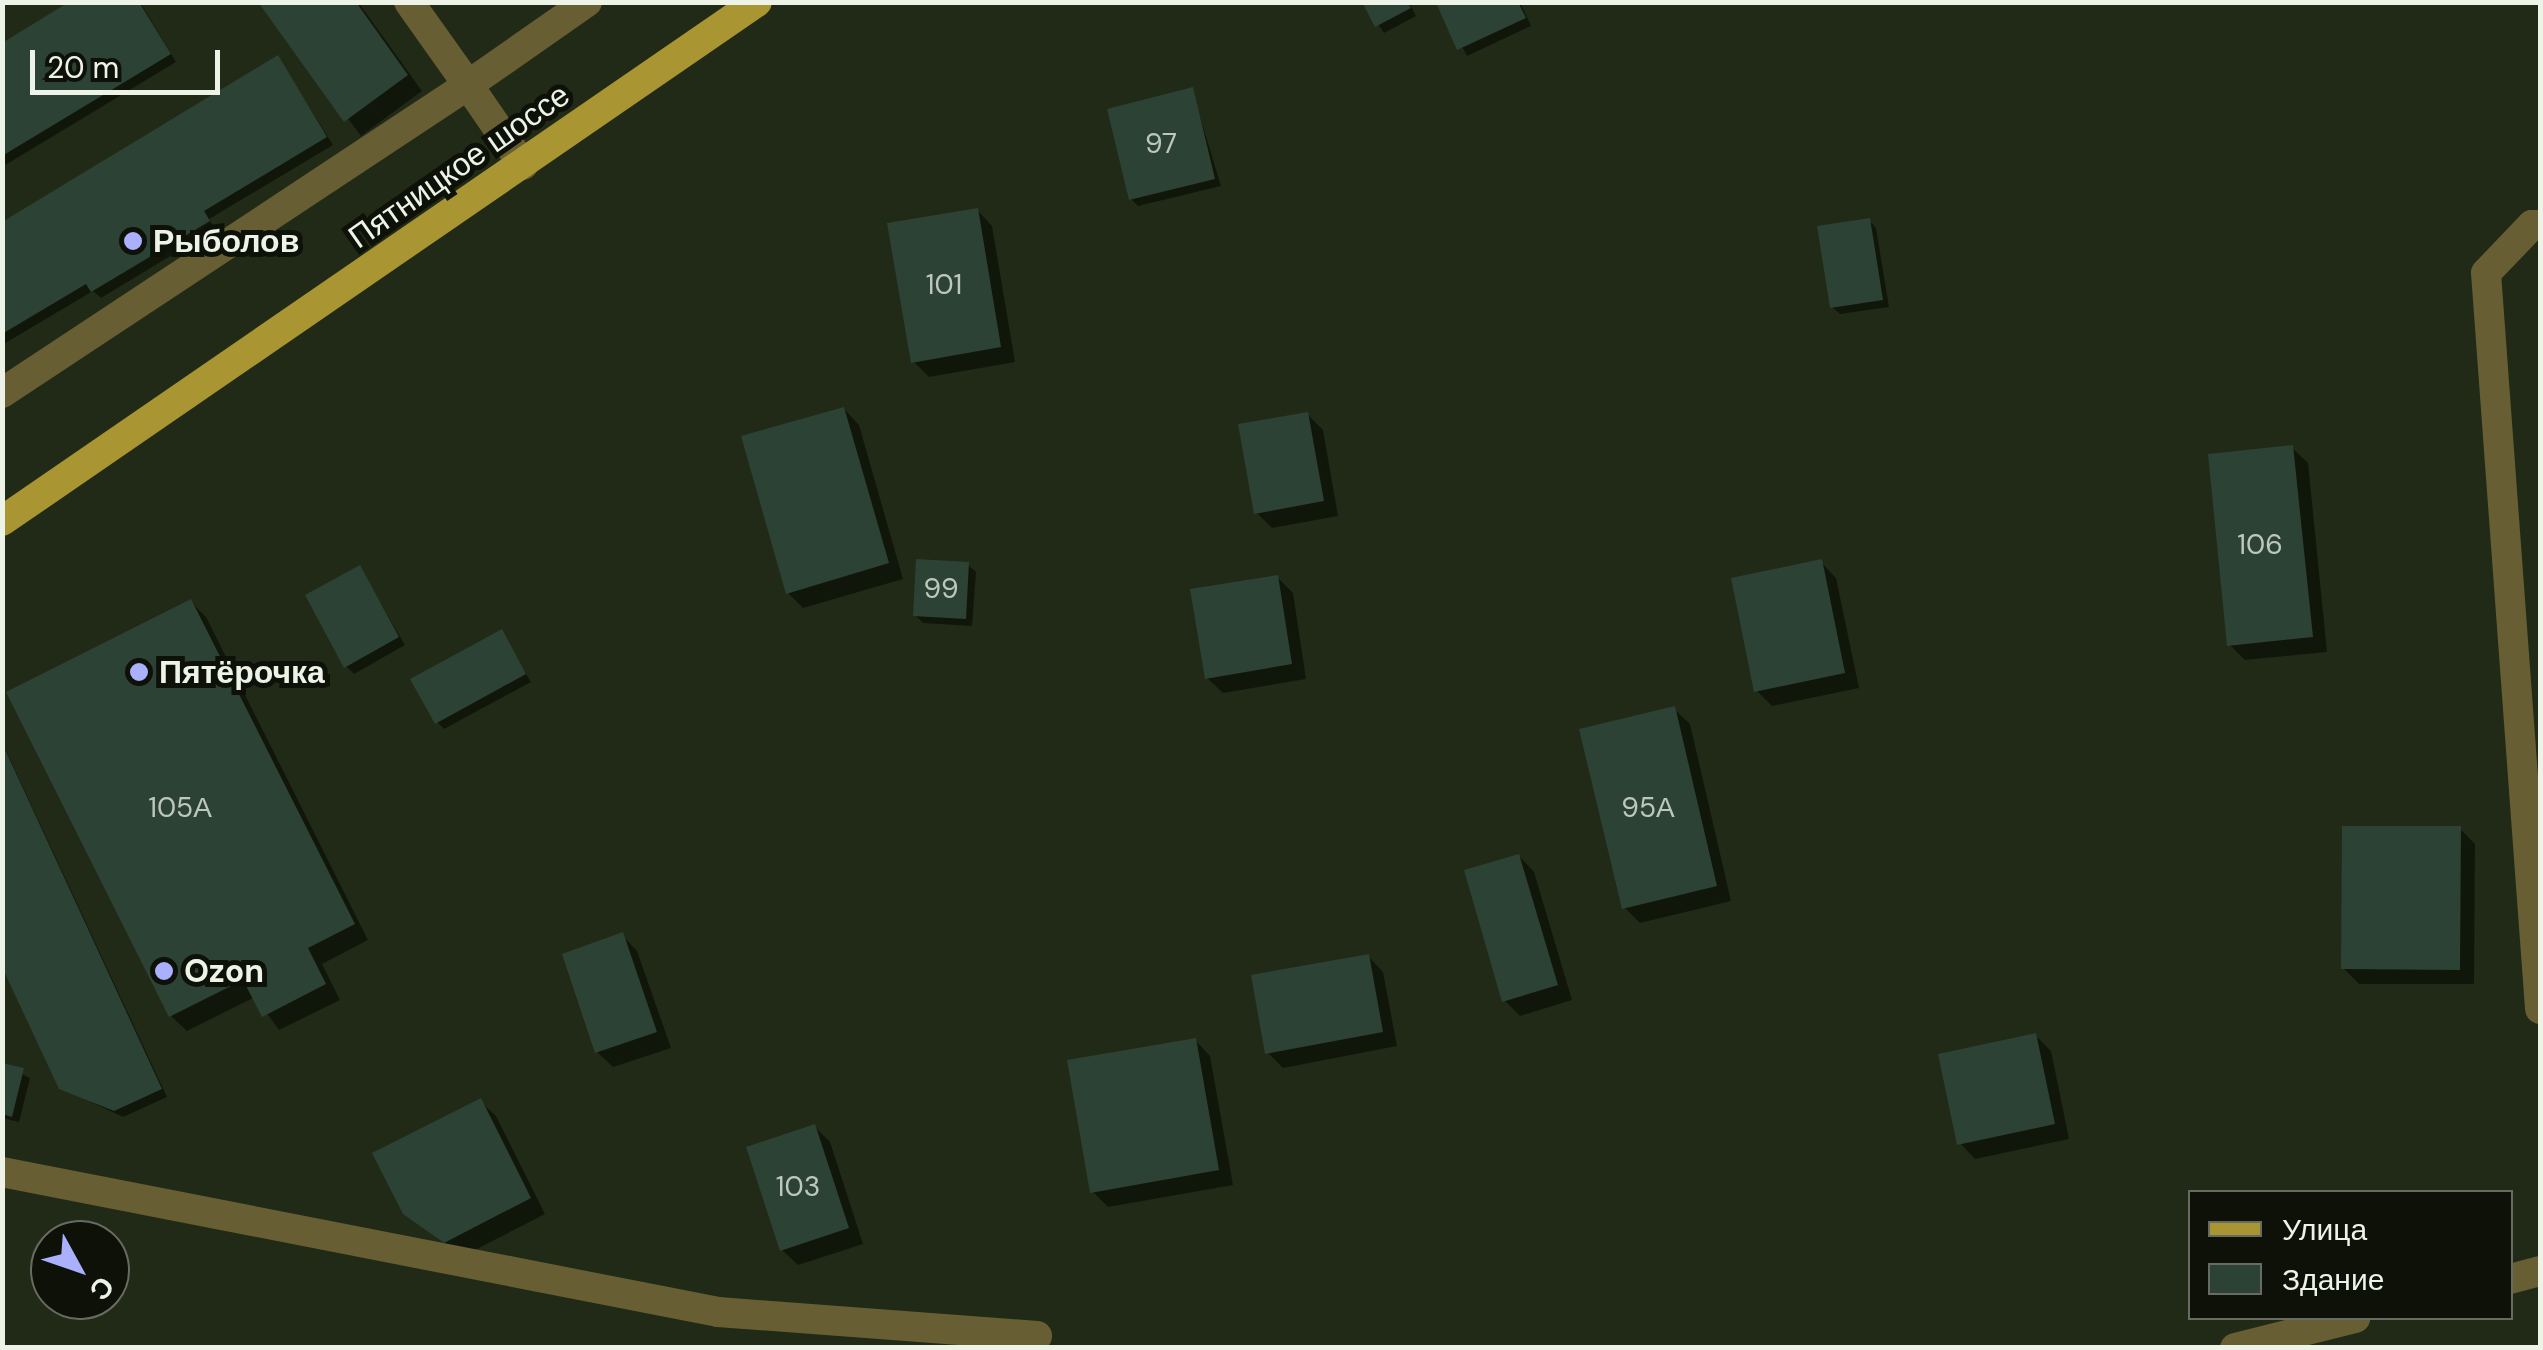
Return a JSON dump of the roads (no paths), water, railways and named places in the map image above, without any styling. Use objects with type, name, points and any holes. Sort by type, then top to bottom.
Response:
[{"type":"main road","name":"Пятницкое шоссе","points":[[2,521],[757,2]]},
{"type":"street","points":[[409,2],[524,165]]},
{"type":"street","points":[[2,393],[587,2]]},
{"type":"street","points":[[2540,226],[2532,225],[2486,274],[2540,1009]]},
{"type":"street","points":[[2,1172],[718,1312],[1037,1336]]},
{"type":"street","points":[[2513,1278],[2540,1271]]},
{"type":"street","points":[[2235,1348],[2347,1320]]},
{"type":"place","name":"Рыболов","points":[[133,241]]},
{"type":"place","name":"Пятёрочка","points":[[139,672]]},
{"type":"place","name":"Ozon","points":[[164,971]]}]
